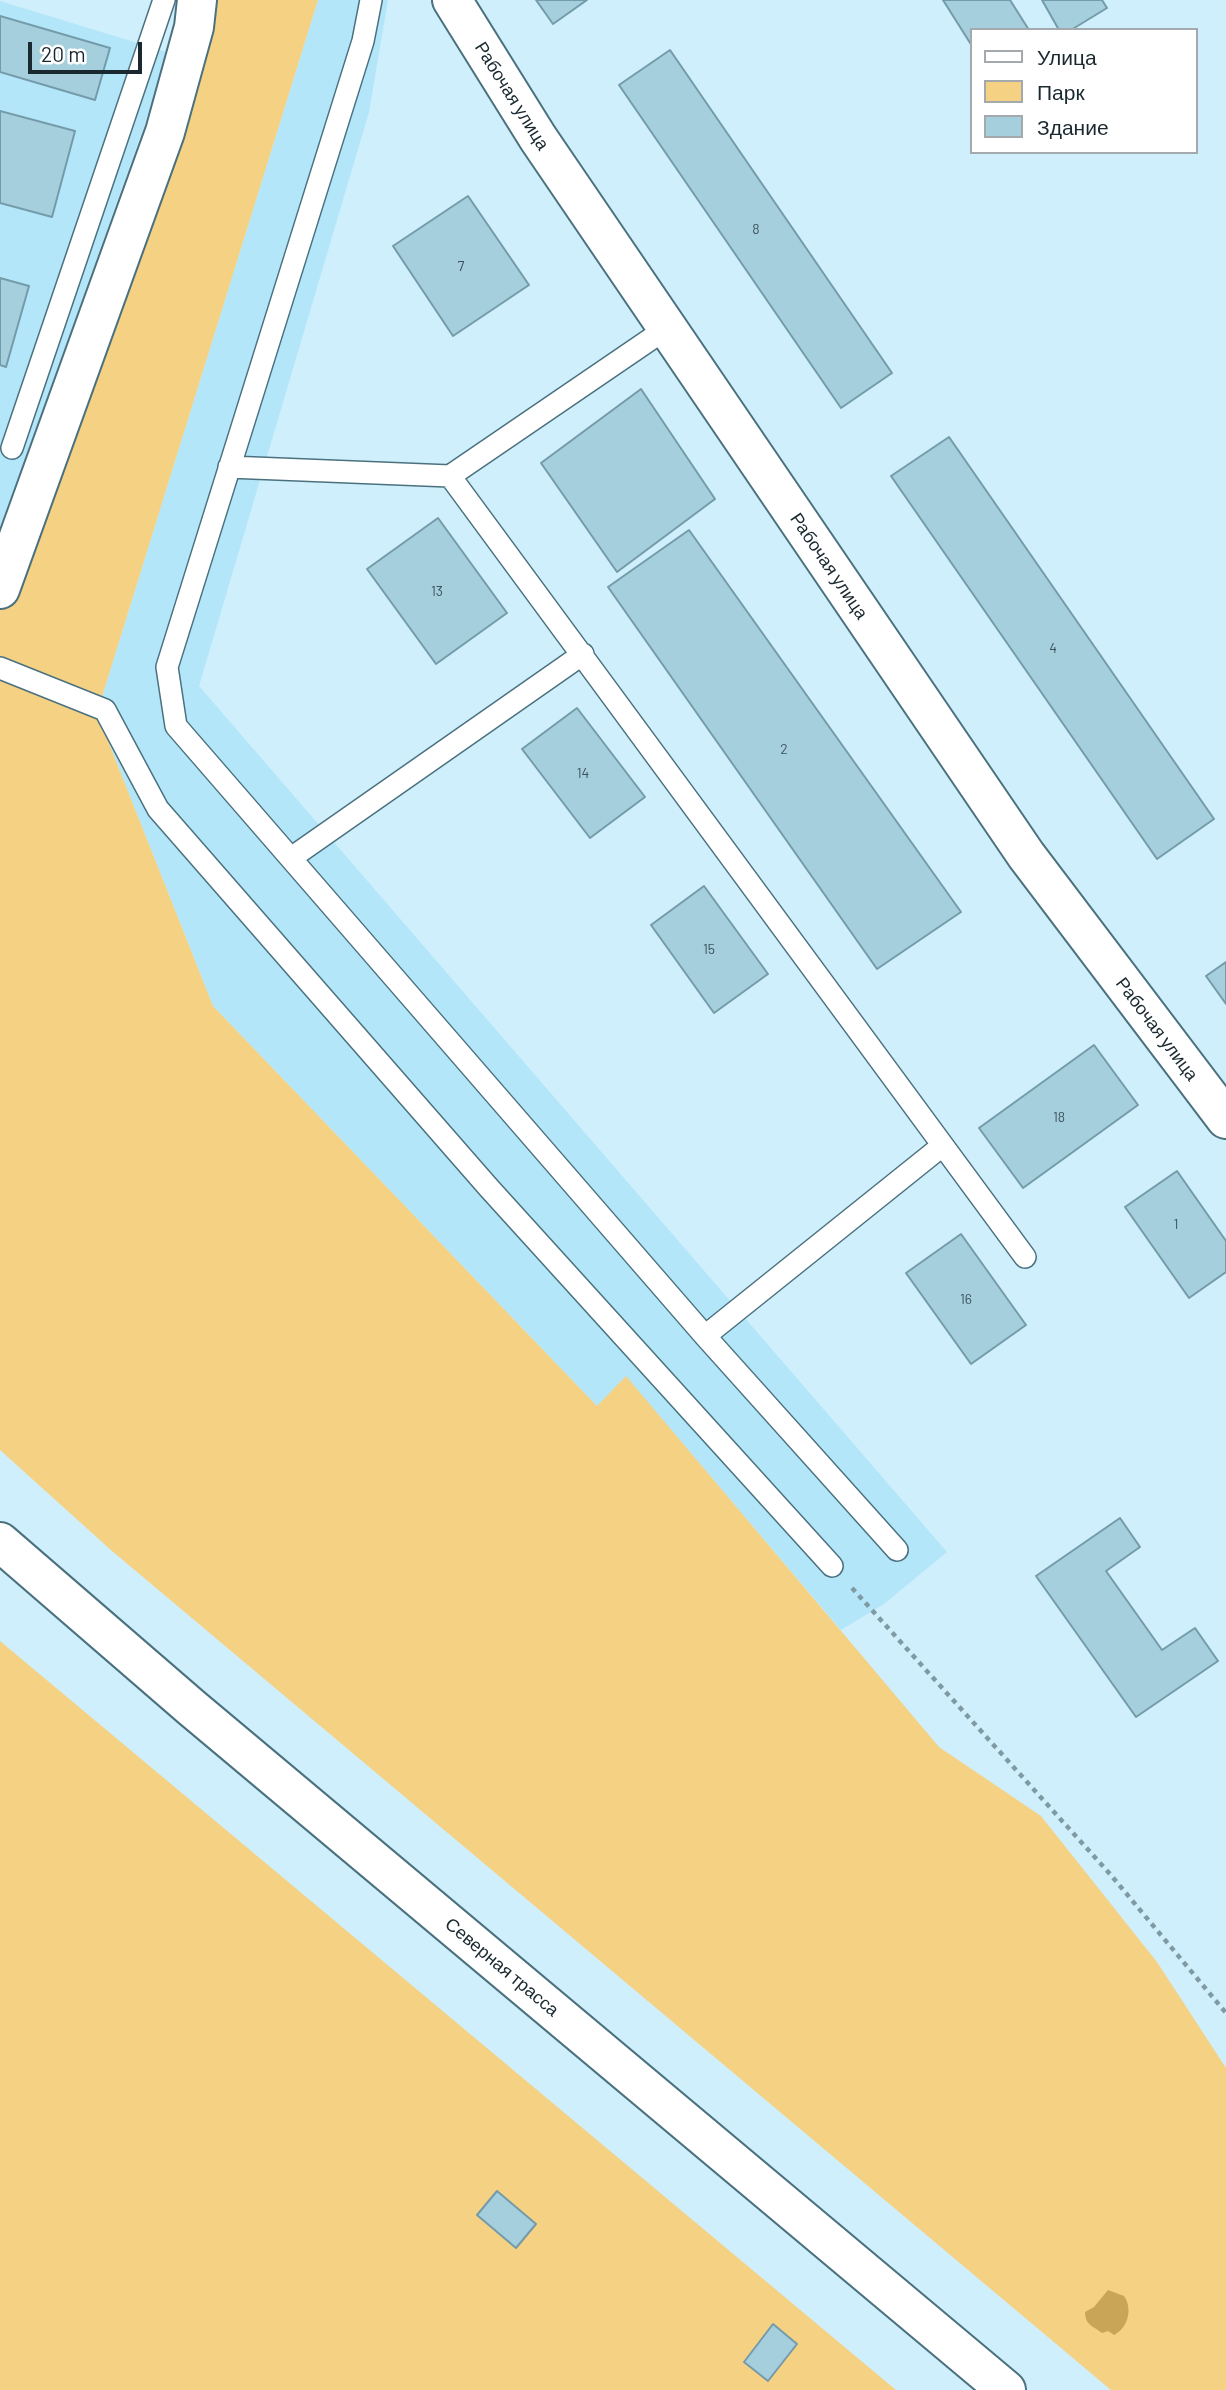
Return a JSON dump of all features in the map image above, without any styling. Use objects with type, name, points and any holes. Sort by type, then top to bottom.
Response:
[{"type":"street","points":[[0,589],[165,132],[194,27],[197,0]]},
{"type":"street","name":"Рабочая улица","points":[[452,0],[538,138],[1026,855],[1226,1119]]},
{"type":"street","name":"Северная трасса","points":[[0,1542],[192,1708],[1006,2390]]},
{"type":"lane","points":[[12,448],[164,0]]},
{"type":"lane","points":[[371,0],[363,41],[167,667],[176,726],[705,1336],[898,1550]]},
{"type":"lane","points":[[229,467],[450,476],[667,328]]},
{"type":"lane","points":[[450,476],[1025,1257]]},
{"type":"lane","points":[[291,858],[583,654]]},
{"type":"lane","points":[[0,668],[105,710],[158,809],[489,1188],[832,1566]]},
{"type":"lane","points":[[705,1336],[942,1146]]},
{"type":"path","points":[[832,1566],[1110,1874],[1226,2013]]},
{"type":"shaded area","points":[[318,0],[388,0],[369,112],[199,686],[947,1552],[884,1604],[841,1630],[626,1377],[598,1407],[213,1006],[97,713]]},
{"type":"shaded area","points":[[0,1],[170,53],[0,530]]},
{"type":"shaded area","points":[[1108,2290],[1124,2296],[1128,2307],[1126,2323],[1114,2335],[1108,2331],[1102,2333],[1090,2325],[1085,2316],[1085,2312],[1094,2307]]},
{"type":"green space","points":[[208,0],[318,0],[97,713],[213,1006],[597,1406],[626,1376],[939,1747],[1041,1816],[1157,1962],[1226,2068],[1226,2390],[1111,2390],[112,1551],[0,1450],[0,589]]},
{"type":"green space","points":[[0,1641],[896,2390],[0,2390]]},
{"type":"building","points":[[536,0],[587,0],[553,24]]},
{"type":"building","points":[[943,0],[1010,0],[1028,28],[970,28],[970,43]]},
{"type":"building","points":[[1042,0],[1102,0],[1107,8],[1074,28],[1058,28]]},
{"type":"building","points":[[0,16],[110,48],[95,100],[0,72]]},
{"type":"building","points":[[670,50],[892,373],[841,408],[619,85]]},
{"type":"building","points":[[0,111],[75,131],[52,217],[0,203]]},
{"type":"building","points":[[468,196],[529,285],[453,336],[393,246]]},
{"type":"building","points":[[0,278],[29,286],[6,367],[0,365]]},
{"type":"building","points":[[641,389],[715,499],[617,572],[541,463]]},
{"type":"building","points":[[949,437],[1214,819],[1157,859],[891,476]]},
{"type":"building","points":[[438,518],[507,613],[436,664],[367,569]]},
{"type":"building","points":[[689,530],[961,912],[877,969],[608,587]]},
{"type":"building","points":[[577,708],[645,797],[590,838],[522,749]]},
{"type":"building","points":[[704,886],[768,974],[714,1013],[651,925]]},
{"type":"building","points":[[1226,962],[1226,1004],[1206,976]]},
{"type":"building","points":[[1094,1045],[1138,1105],[1023,1188],[979,1128]]},
{"type":"building","points":[[1177,1171],[1226,1241],[1226,1272],[1189,1298],[1125,1207]]},
{"type":"building","points":[[961,1234],[1026,1325],[971,1364],[906,1273]]},
{"type":"building","points":[[1120,1518],[1140,1547],[1106,1571],[1162,1650],[1195,1628],[1218,1661],[1136,1717],[1036,1576]]},
{"type":"building","points":[[497,2191],[536,2224],[516,2248],[477,2215]]},
{"type":"building","points":[[773,2324],[797,2344],[768,2381],[744,2362]]}]
